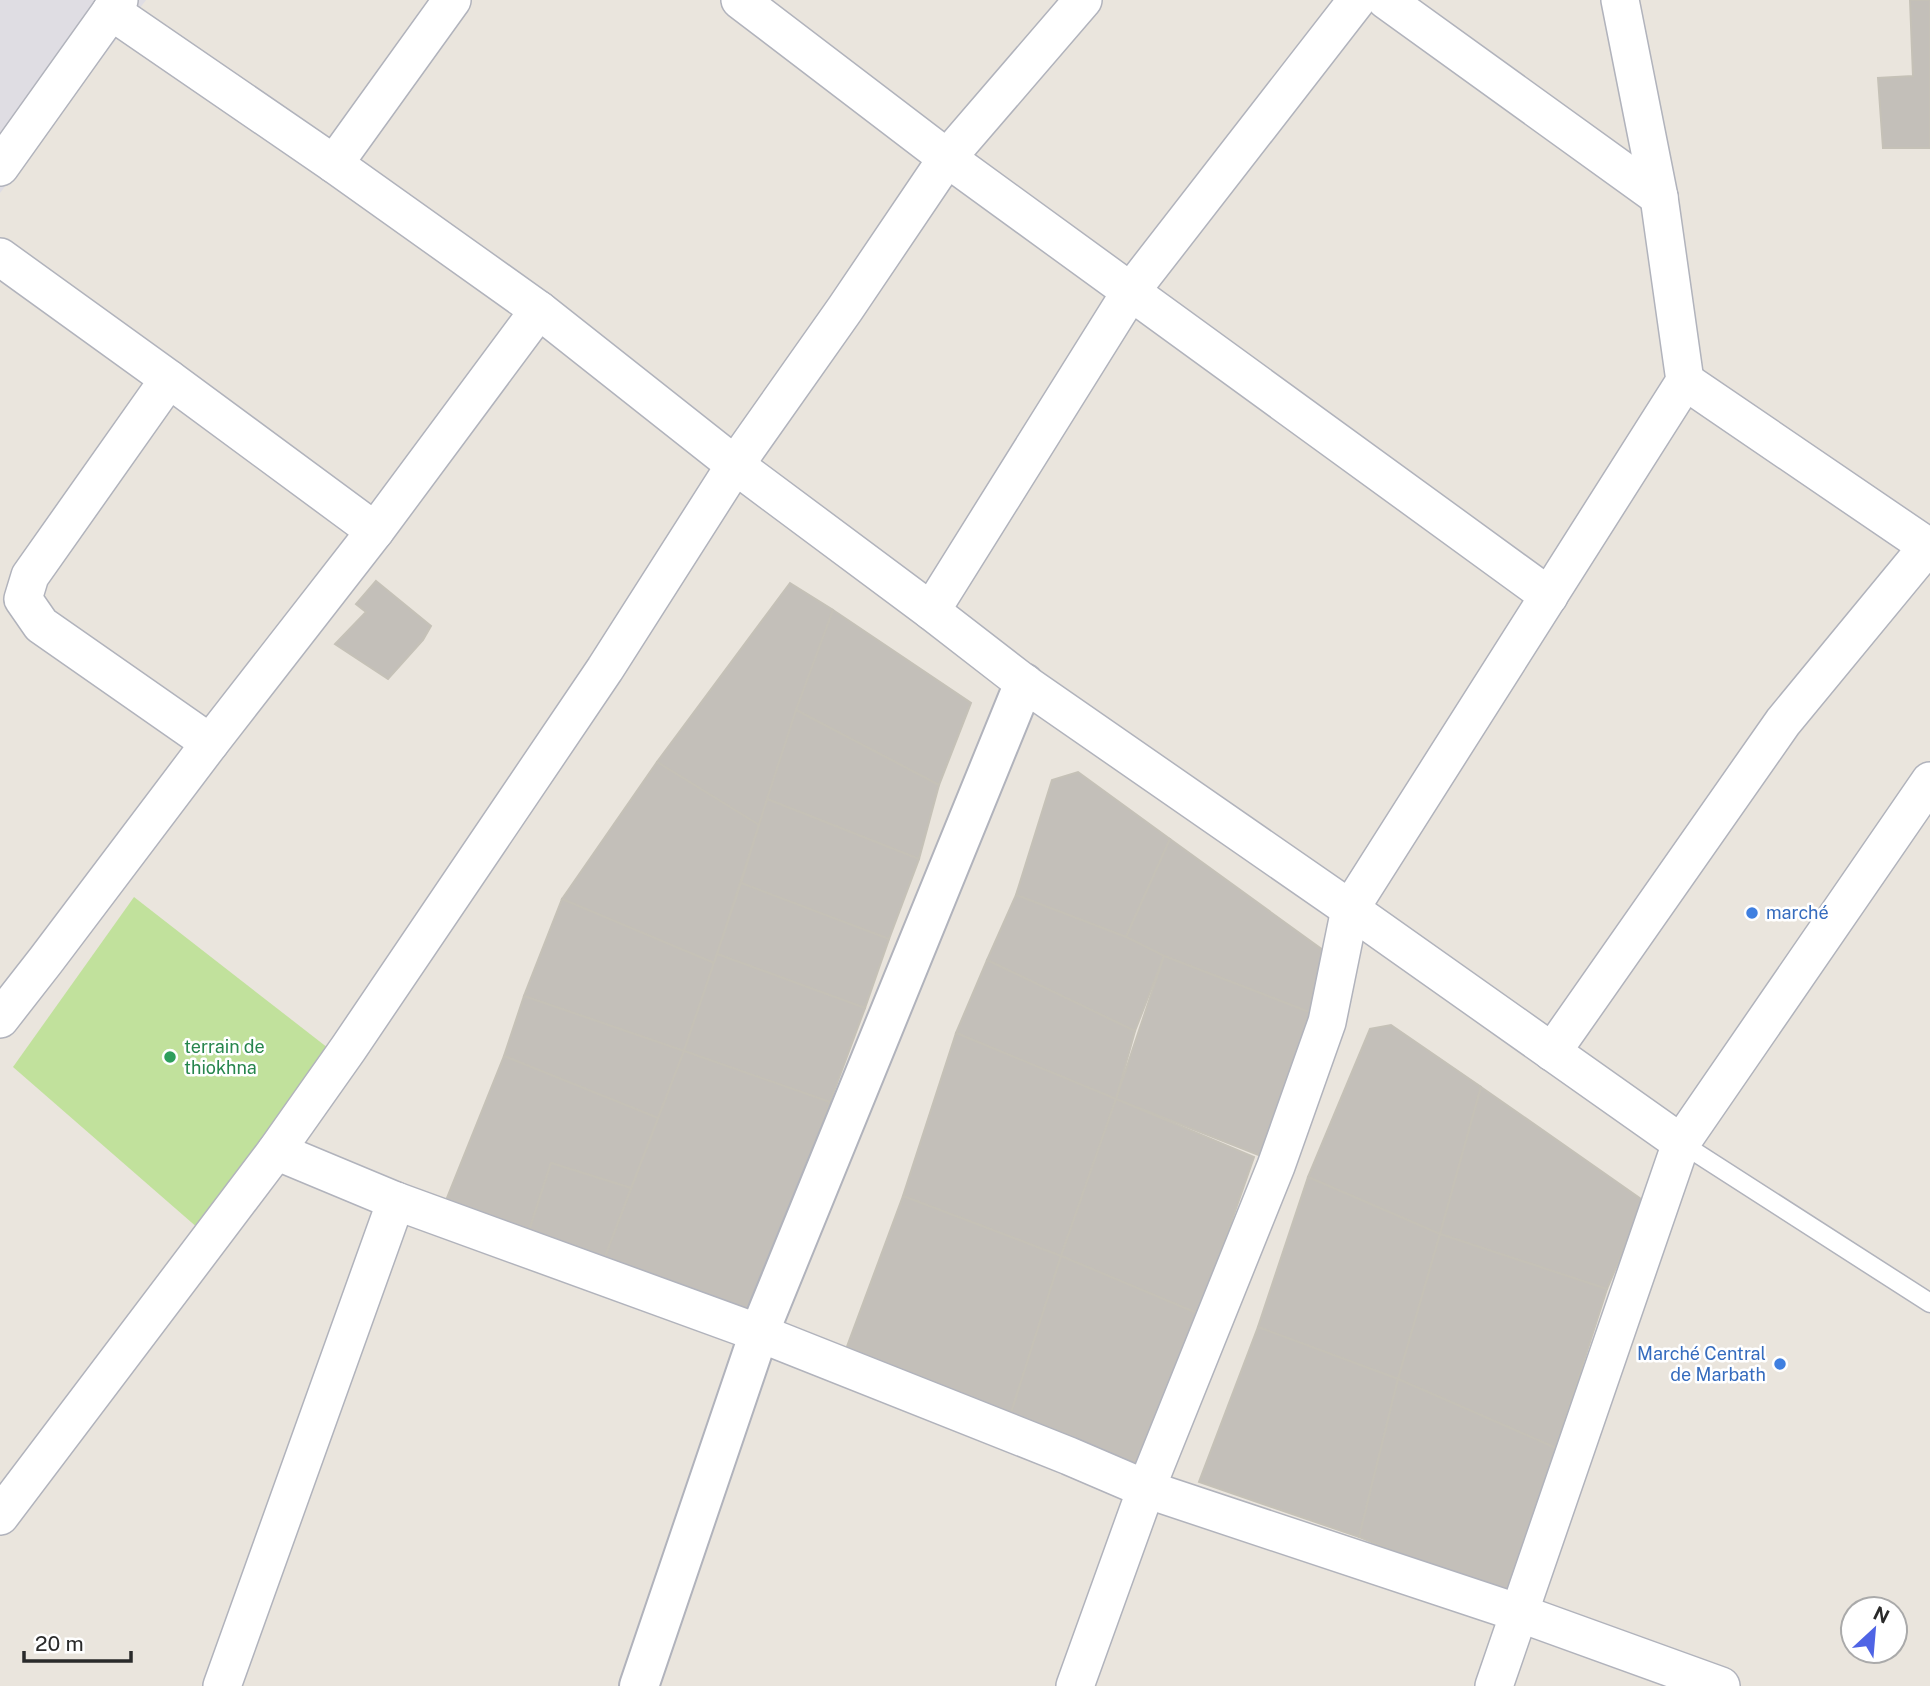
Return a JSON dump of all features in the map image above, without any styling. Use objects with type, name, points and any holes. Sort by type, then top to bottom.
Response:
[{"type":"street","points":[[334,164],[452,0]]},
{"type":"street","points":[[0,1516],[276,1150],[348,1049],[589,692],[735,465],[947,158],[1083,0]]},
{"type":"street","points":[[932,611],[1131,292],[1357,0]]},
{"type":"street","points":[[1386,0],[1658,197]]},
{"type":"street","points":[[1075,1686],[1146,1489],[1276,1166],[1327,1022],[1350,909],[1685,381],[1658,197],[1620,0]]},
{"type":"street","points":[[742,1],[947,158],[1549,596]]},
{"type":"street","points":[[0,167],[115,5],[539,310],[735,465],[1024,683],[1681,1143]]},
{"type":"street","points":[[0,257],[375,531]]},
{"type":"street","points":[[0,1019],[375,531],[539,310]]},
{"type":"street","points":[[170,379],[30,576],[23,598],[41,625],[210,743]]},
{"type":"street","points":[[1552,1052],[1783,722],[1929,547],[1685,381]]},
{"type":"street","points":[[639,1686],[759,1333],[1024,683]]},
{"type":"street","points":[[1494,1686],[1681,1143],[1930,781]]},
{"type":"street","points":[[276,1150],[396,1201],[759,1333],[1146,1489],[1520,1613],[1721,1686]]},
{"type":"street","points":[[222,1686],[396,1201]]},
{"type":"lane","points":[[1681,1143],[1930,1303]]},
{"type":"shaded area","points":[[0,0],[146,0],[0,193]]},
{"type":"green space","name":"terrain de thiokhna","points":[[134,897],[328,1048],[199,1229],[13,1067]]},
{"type":"building","points":[[1910,0],[1930,0],[1930,148],[1883,148],[1878,78],[1913,76]]},
{"type":"building","points":[[376,581],[431,626],[423,640],[388,679],[335,644],[366,612],[356,604]]},
{"type":"building","points":[[790,583],[833,610],[759,825],[657,762]]},
{"type":"building","points":[[833,610],[971,703],[939,785],[796,710]]},
{"type":"building","points":[[796,710],[939,785],[919,859],[767,799]]},
{"type":"building","points":[[657,762],[759,825],[714,963],[562,899]]},
{"type":"building","points":[[1078,772],[1170,839],[1126,937],[1016,895],[1052,780]]},
{"type":"building","points":[[767,799],[919,859],[889,939],[741,883]]},
{"type":"building","points":[[1170,839],[1327,953],[1317,1015],[1164,956],[1126,937]]},
{"type":"building","points":[[741,883],[889,939],[865,1008],[717,954]]},
{"type":"building","points":[[1016,895],[1126,937],[1164,956],[1135,1031],[987,960]]},
{"type":"building","points":[[562,899],[714,963],[684,1051],[524,996]]},
{"type":"building","points":[[717,954],[865,1008],[830,1102],[684,1051]]},
{"type":"building","points":[[1164,956],[1317,1015],[1266,1158],[1116,1099]]},
{"type":"building","points":[[987,960],[1135,1031],[1116,1099],[956,1033]]},
{"type":"building","points":[[524,996],[684,1051],[658,1118],[504,1056]]},
{"type":"building","points":[[1391,1025],[1481,1087],[1440,1234],[1308,1177],[1370,1029]]},
{"type":"building","points":[[956,1033],[1116,1099],[1061,1256],[903,1196]]},
{"type":"building","points":[[684,1051],[830,1102],[749,1319],[601,1267]]},
{"type":"building","points":[[504,1056],[658,1118],[631,1188],[551,1163],[527,1237],[445,1203]]},
{"type":"building","points":[[1481,1087],[1644,1201],[1607,1289],[1440,1234]]},
{"type":"building","points":[[1116,1099],[1254,1157],[1199,1314],[1061,1256]]},
{"type":"building","points":[[551,1163],[631,1188],[601,1267],[527,1237]]},
{"type":"building","points":[[1308,1177],[1440,1234],[1398,1379],[1258,1327]]},
{"type":"building","points":[[903,1196],[1061,1256],[1010,1416],[845,1352]]},
{"type":"building","points":[[1440,1234],[1607,1289],[1556,1448],[1398,1379]]},
{"type":"building","points":[[1061,1256],[1199,1314],[1136,1475],[1010,1416]]},
{"type":"building","points":[[1258,1327],[1398,1379],[1359,1537],[1199,1482]]},
{"type":"building","points":[[1398,1379],[1556,1448],[1508,1598],[1359,1537]]},
{"type":"place","name":"marché","points":[[1752,913]]},
{"type":"place","name":"terrain de thiokhna","points":[[170,1057]]},
{"type":"place","name":"Marché Central de Marbath","points":[[1780,1364]]}]
